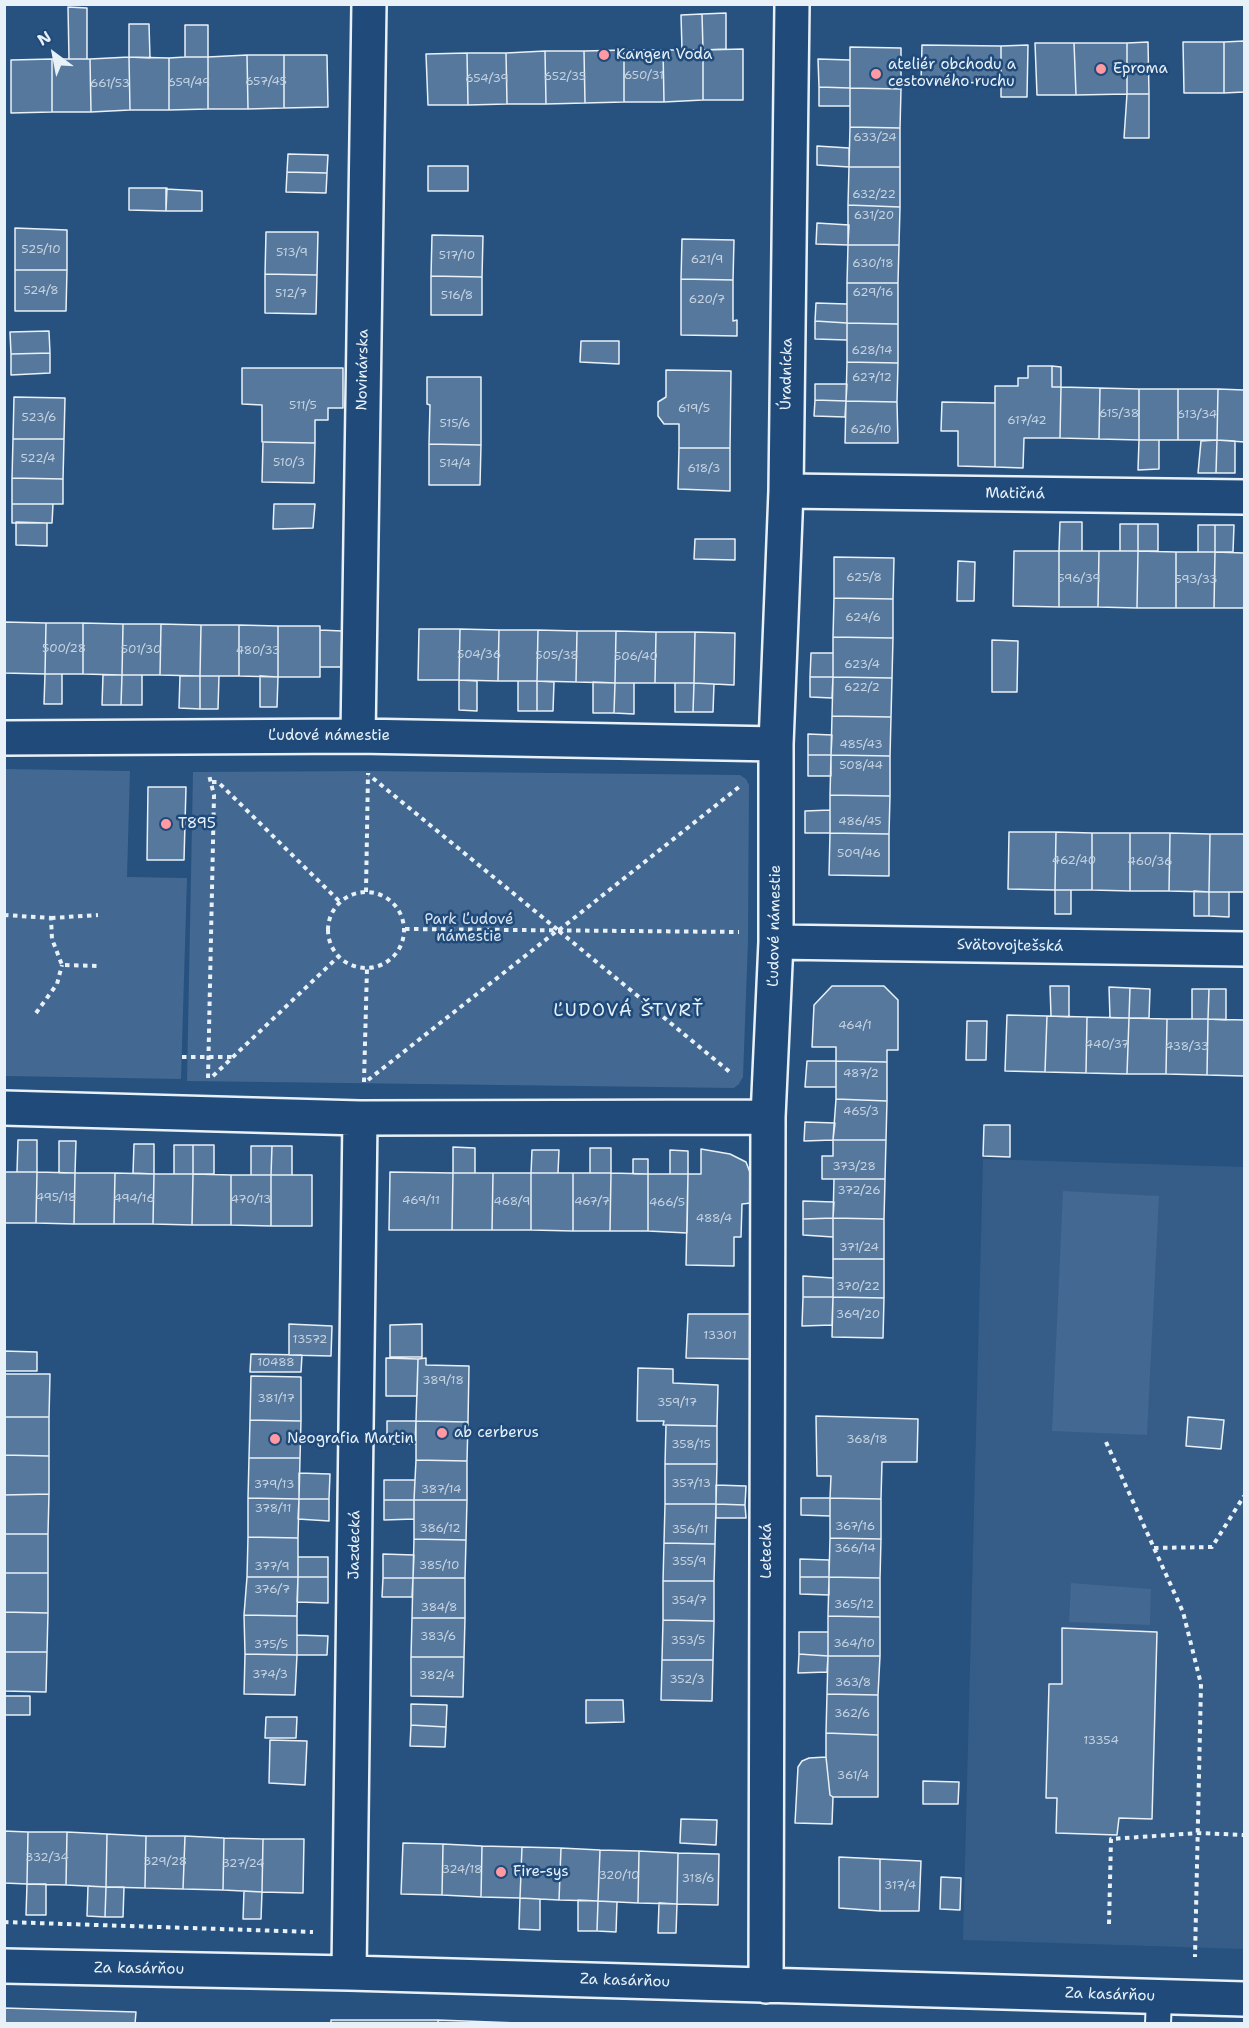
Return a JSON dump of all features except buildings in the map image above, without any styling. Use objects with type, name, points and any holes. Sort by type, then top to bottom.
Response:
[{"type":"street","name":"Novinárska","points":[[358,735],[369,4]]},
{"type":"street","name":"Úradnícka","points":[[776,744],[786,491],[792,4]]},
{"type":"street","name":"Matičná","points":[[786,491],[1245,497]]},
{"type":"street","name":"Ľudové námestie","points":[[4,738],[358,735],[776,744],[776,942],[768,1117]]},
{"type":"street","name":"Svätovojtešská","points":[[776,942],[1245,950]]},
{"type":"street","points":[[4,1108],[363,1096],[768,1117]]},
{"type":"street","name":"Jazdecká","points":[[349,1973],[363,1096]]},
{"type":"street","name":"Letecká","points":[[766,1986],[768,1117]]},
{"type":"street","name":"Za kasárňou","points":[[4,1966],[349,1973],[766,1986],[1158,2010],[1245,1999]]},
{"type":"path","points":[[366,892],[369,766]]},
{"type":"path","points":[[207,1087],[210,1056],[214,795],[208,772]]},
{"type":"path","points":[[368,774],[733,1074]]},
{"type":"path","points":[[212,782],[218,782],[340,902]]},
{"type":"path","points":[[363,1096],[558,930],[746,782]]},
{"type":"path","points":[[366,892],[378,894],[397,907],[405,929],[398,952],[389,961],[379,966],[356,967],[339,956],[332,947],[328,935],[333,911],[340,902],[357,893],[366,892]]},
{"type":"path","points":[[4,915],[51,918],[98,915]]},
{"type":"path","points":[[36,1013],[57,984],[62,965],[52,939],[51,918]]},
{"type":"path","points":[[405,929],[755,932],[776,942]]},
{"type":"path","points":[[208,1081],[339,956]]},
{"type":"path","points":[[62,965],[98,966]]},
{"type":"path","points":[[363,1096],[367,968]]},
{"type":"path","points":[[182,1057],[234,1057]]},
{"type":"path","points":[[1106,1442],[1183,1612],[1201,1684],[1195,1957]]},
{"type":"path","points":[[1154,1548],[1212,1547],[1245,1496]]},
{"type":"path","points":[[1109,1924],[1111,1839],[1198,1833],[1245,1834]]},
{"type":"shaded area","points":[[983,1159],[1244,1167],[1244,1949],[963,1940]]},
{"type":"green space","points":[[5,769],[130,771],[127,877],[187,878],[181,1079],[5,1076]]},
{"type":"green space","name":"Park Ľudové námestie","points":[[368,771],[740,775],[746,779],[749,785],[748,940],[743,1077],[739,1084],[734,1088],[187,1081],[193,772]]},
{"type":"green space","points":[[1063,1191],[1159,1196],[1147,1435],[1052,1431]]},
{"type":"green space","points":[[1071,1583],[1151,1589],[1150,1625],[1069,1622]]},
{"type":"place","name":"Kangen Voda","points":[[604,55]]},
{"type":"place","name":"Eproma","points":[[1101,69]]},
{"type":"place","name":"ateliér obchodu a cestovného ruchu","points":[[876,74]]},
{"type":"place","name":"T895","points":[[166,824]]},
{"type":"place","name":"ab cerberus","points":[[442,1433]]},
{"type":"place","name":"Neografia Martin","points":[[275,1439]]},
{"type":"place","name":"Fire-sys","points":[[501,1872]]},
{"type":"district","name":"ĽUDOVÁ ŠTVRŤ","points":[[629,1011]]}]
